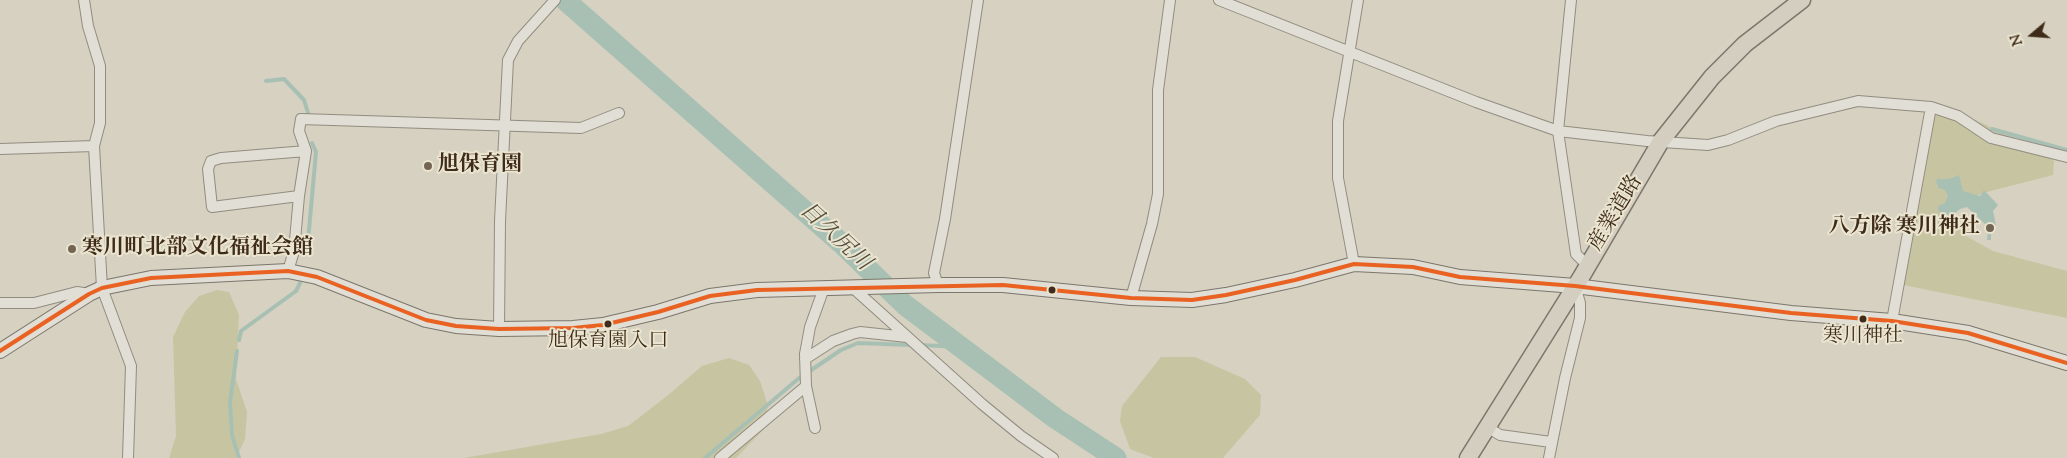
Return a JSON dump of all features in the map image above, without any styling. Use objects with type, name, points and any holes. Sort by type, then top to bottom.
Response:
[{"type":"main road","name":"産業道路","points":[[1468,458],[1576,286],[1661,141],[1712,77],[1745,44],[1776,18],[1802,0]]},
{"type":"street","points":[[84,0],[88,26],[100,66],[100,123],[94,146],[96,291],[131,366],[128,458]]},
{"type":"street","points":[[499,329],[503,127],[508,60],[518,41],[555,0]]},
{"type":"street","points":[[931,285],[945,219],[978,0]]},
{"type":"street","points":[[1131,298],[1156,208],[1158,194],[1158,90],[1170,0]]},
{"type":"street","points":[[1219,0],[1476,102],[1558,131],[1708,146],[1776,121],[1858,101],[1931,107],[1958,116],[1991,138],[2067,157]]},
{"type":"street","points":[[1354,264],[1338,178],[1338,121],[1358,0]]},
{"type":"street","points":[[1571,0],[1558,131],[1576,254],[1587,266]]},
{"type":"street","points":[[1892,321],[1931,107]]},
{"type":"street","points":[[288,271],[294,251],[306,151],[299,131],[301,119],[503,127],[581,128],[619,113]]},
{"type":"street","points":[[0,149],[94,146]]},
{"type":"street","points":[[300,196],[212,207],[208,169],[212,161],[221,158],[306,151]]},
{"type":"street","points":[[0,303],[34,303],[77,292],[96,291],[151,278],[288,271],[317,277],[426,320],[456,326],[499,329],[573,328],[604,325],[658,312],[710,296],[756,290],[931,285],[1003,286],[1131,298],[1192,300],[1226,295],[1295,280],[1354,264],[1413,268],[1460,277],[1576,286],[1791,313],[1892,321],[1968,333],[2067,364]]},
{"type":"street","points":[[1549,458],[1551,442],[1580,318],[1580,303],[1576,286]]},
{"type":"street","points":[[855,287],[907,337],[982,404],[1021,436],[1053,458]]},
{"type":"street","points":[[815,428],[806,386],[805,359],[810,328],[824,288]]},
{"type":"street","points":[[0,351],[96,291]]},
{"type":"street","points":[[805,359],[838,339],[860,332],[907,337]]},
{"type":"street","points":[[720,458],[806,386]]},
{"type":"street","points":[[1487,427],[1500,435],[1551,442]]},
{"type":"shaded area","points":[[1935,112],[1958,112],[2021,141],[2054,161],[2053,175],[1983,193],[1954,207],[1954,222],[1966,236],[1993,251],[2067,271],[2067,318],[1903,285]]},
{"type":"shaded area","points":[[1959,175],[1963,191],[1980,196],[1984,190],[1998,205],[1993,211],[1996,225],[1991,231],[1991,240],[1987,240],[1988,231],[1986,225],[1967,207],[1960,209],[1952,216],[1943,216],[1938,210],[1938,206],[1945,203],[1948,196],[1945,190],[1939,188],[1936,182],[1937,179],[1949,179]]},
{"type":"shaded area","points":[[217,290],[229,292],[239,315],[236,379],[247,412],[245,439],[236,458],[169,458],[176,436],[173,337],[185,312],[199,296]]},
{"type":"shaded area","points":[[1161,357],[1195,357],[1245,379],[1261,395],[1260,415],[1223,458],[1154,458],[1130,449],[1120,421],[1122,406]]},
{"type":"shaded area","points":[[729,358],[749,365],[760,381],[768,405],[764,429],[736,458],[464,458],[601,434],[628,426],[702,366]]},
{"type":"waterway","name":"目久尻川","points":[[565,0],[841,243],[905,305],[1055,418],[1116,458]]},
{"type":"waterway","points":[[266,81],[284,79],[304,100],[308,113]]},
{"type":"waterway","points":[[1992,129],[2067,150]]},
{"type":"waterway","points":[[307,252],[316,152],[312,143]]},
{"type":"waterway","points":[[239,340],[241,331],[296,291],[300,283]]},
{"type":"waterway","points":[[705,458],[798,379],[841,350],[858,343],[911,345]]},
{"type":"waterway","points":[[921,345],[959,347]]},
{"type":"waterway","points":[[237,351],[230,402],[232,435],[239,458]]},
{"type":"transit line","points":[[0,351],[89,294],[102,288],[151,278],[288,271],[317,277],[426,320],[456,326],[499,329],[573,328],[603,325],[658,312],[710,296],[757,290],[1003,285],[1131,298],[1192,300],[1226,295],[1295,280],[1354,264],[1413,267],[1460,277],[1575,286],[1791,313],[1892,321],[1968,333],[2067,363]]},
{"type":"place","name":"旭保育園","points":[[428,166]]},
{"type":"place","name":"八方除 寒川神社","points":[[1990,228]]},
{"type":"place","name":"寒川町北部文化福祉会館","points":[[72,249]]},
{"type":"place","name":"寒川神社","points":[[1863,319]]},
{"type":"place","name":"旭保育園入口","points":[[608,324]]}]
